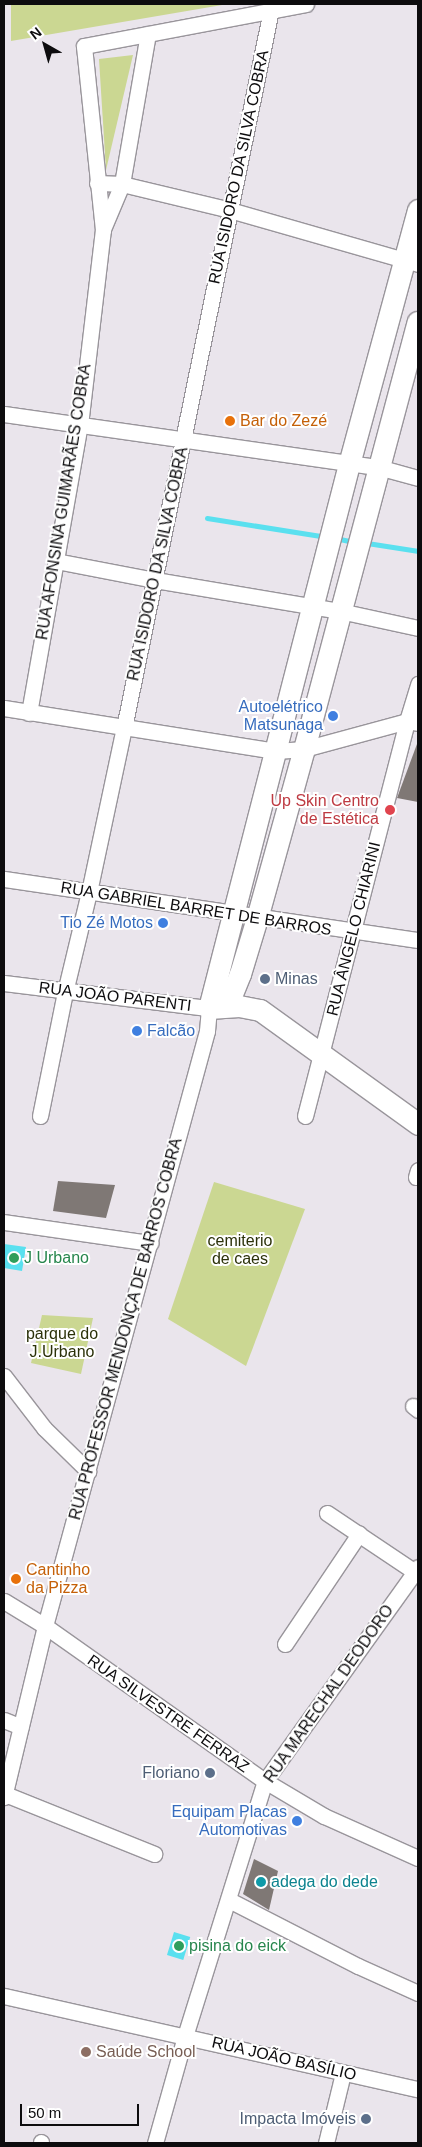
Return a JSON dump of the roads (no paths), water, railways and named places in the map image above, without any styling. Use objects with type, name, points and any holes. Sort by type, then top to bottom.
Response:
[{"type":"street","points":[[148,34],[306,4]]},
{"type":"street","name":"RUA ISIDORO DA SILVA COBRA","points":[[40,1116],[64,992],[89,892],[124,728],[271,10]]},
{"type":"street","name":"RUA AFONSINA GUIMARÃES COBRA","points":[[29,713],[80,425],[103,230],[84,46],[148,34],[122,184],[103,230]]},
{"type":"street","points":[[97,183],[122,184],[230,210],[411,262]]},
{"type":"street","points":[[218,1007],[234,915],[349,464],[390,312],[411,262],[418,210]]},
{"type":"street","points":[[390,312],[418,317]]},
{"type":"street","points":[[218,1007],[240,974],[257,918],[418,322]]},
{"type":"street","points":[[4,414],[378,467],[418,478]]},
{"type":"street","points":[[56,561],[313,608],[340,611],[418,628]]},
{"type":"street","name":"RUA ÂNGELO CHIARINI","points":[[305,1116],[412,722],[418,684]]},
{"type":"street","points":[[4,708],[276,751],[304,749],[412,722]]},
{"type":"street","name":"RUA GABRIEL BARRET DE BARROS","points":[[4,879],[354,933],[418,940]]},
{"type":"street","name":"RUA JOÃO PARENTI","points":[[4,983],[64,992],[218,1007]]},
{"type":"street","points":[[218,1007],[249,1007],[260,1010],[418,1124]]},
{"type":"street","name":"RUA PROFESSOR MENDONÇA DE BARROS COBRA","points":[[4,1796],[45,1626],[207,1030],[218,1007]]},
{"type":"street","points":[[4,1222],[150,1243]]},
{"type":"street","points":[[4,1376],[44,1428],[88,1471]]},
{"type":"street","points":[[327,1513],[417,1571]]},
{"type":"street","points":[[285,1644],[359,1534]]},
{"type":"street","name":"RUA MARECHAL DEODORO","points":[[155,2143],[185,2036],[265,1781],[417,1571]]},
{"type":"street","name":"RUA SILVESTRE FERRAZ","points":[[4,1601],[45,1626],[265,1781],[324,1816],[418,1858]]},
{"type":"street","points":[[4,1720],[21,1727]]},
{"type":"street","points":[[4,1796],[154,1854]]},
{"type":"street","points":[[229,1900],[358,1966],[418,1993]]},
{"type":"street","name":"RUA JOÃO BASÍLIO","points":[[4,1996],[418,2090]]},
{"type":"street","points":[[326,2143],[343,2073]]},
{"type":"water","name":"J Urbano","points":[[4,1244],[26,1247],[22,1271],[4,1268]]},
{"type":"water","name":"pisina do eick","points":[[174,1932],[190,1937],[183,1960],[167,1955]]},
{"type":"waterway","points":[[207,518],[321,536]]},
{"type":"waterway","points":[[340,539],[349,541]]},
{"type":"waterway","points":[[367,543],[418,551]]},
{"type":"place","name":"Bar do Zezé","points":[[230,421]]},
{"type":"place","name":"Autoelétrico Matsunaga","points":[[333,716]]},
{"type":"place","name":"Up Skin Centro de Estética","points":[[390,810]]},
{"type":"place","name":"Tio Zé Motos","points":[[163,923]]},
{"type":"place","name":"Minas","points":[[265,979]]},
{"type":"place","name":"Falcão","points":[[137,1031]]},
{"type":"place","name":"J Urbano","points":[[14,1258]]},
{"type":"place","name":"Cantinho da Pizza","points":[[16,1579]]},
{"type":"place","name":"Floriano","points":[[210,1773]]},
{"type":"place","name":"Equipam Placas Automotivas","points":[[297,1821]]},
{"type":"place","name":"adega do dede","points":[[261,1882]]},
{"type":"place","name":"pisina do eick","points":[[179,1946]]},
{"type":"place","name":"Saúde School","points":[[86,2052]]},
{"type":"place","name":"Impacta Imóveis","points":[[366,2119]]},
{"type":"park label","name":"cemiterio de caes","points":[[240,1250]]},
{"type":"park label","name":"parque do J.Urbano","points":[[62,1343]]}]
